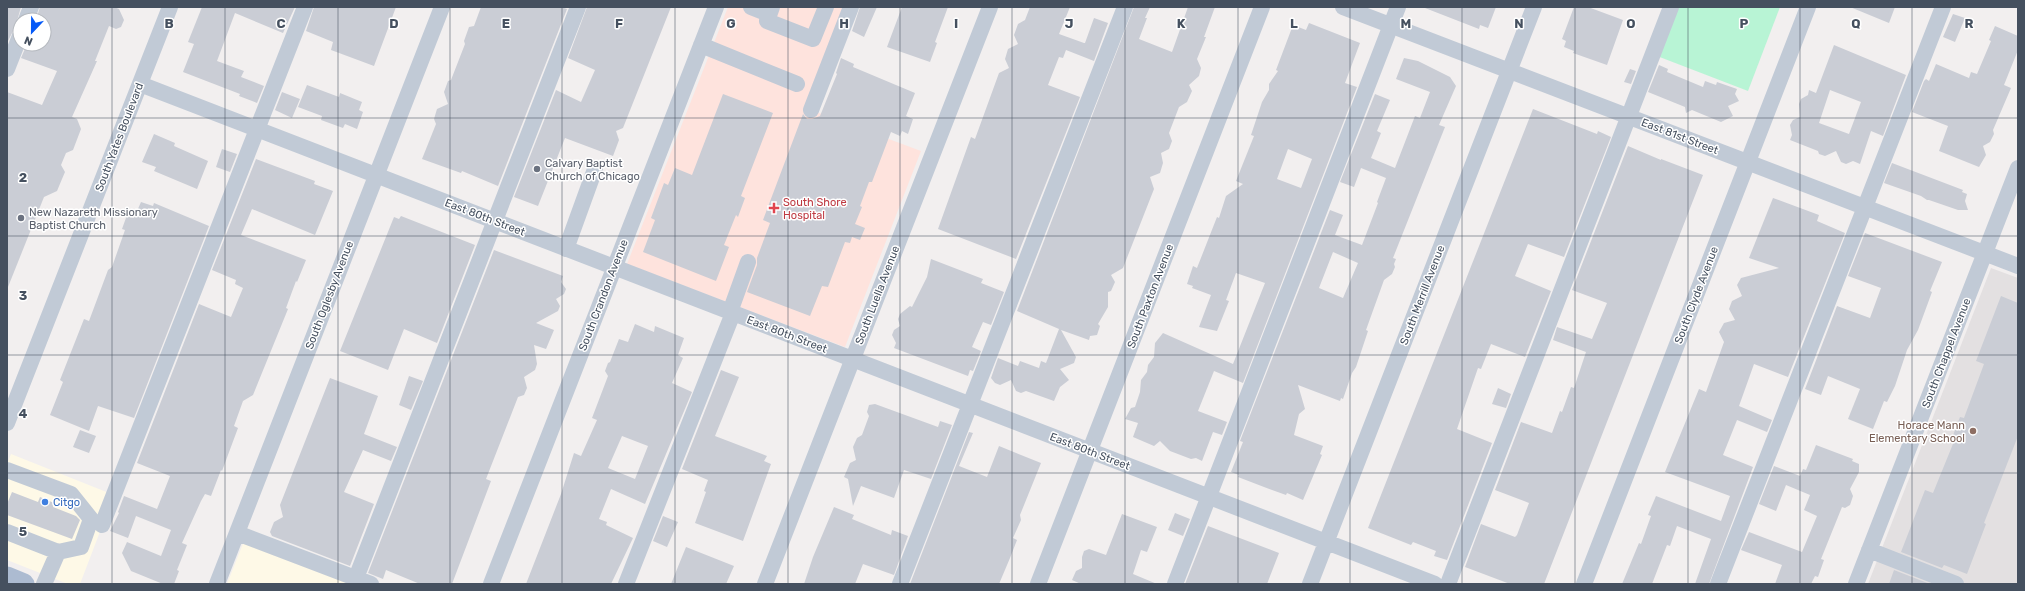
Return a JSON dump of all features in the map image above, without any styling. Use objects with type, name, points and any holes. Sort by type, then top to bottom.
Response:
[{"type":"main road","points":[[7,577],[24,584]]},
{"type":"street","name":"South Yates Boulevard","points":[[7,423],[170,7]]},
{"type":"street","points":[[102,526],[305,7]]},
{"type":"street","name":"South Oglesby Avenue","points":[[216,584],[442,7]]},
{"type":"street","points":[[236,533],[364,581],[494,221],[578,7]]},
{"type":"street","name":"South Crandon Avenue","points":[[491,584],[716,7]]},
{"type":"street","points":[[751,7],[771,10],[767,20],[813,39],[826,7]]},
{"type":"street","points":[[811,110],[851,7]]},
{"type":"street","name":"South Luella Avenue","points":[[765,584],[990,7]]},
{"type":"street","points":[[900,584],[1125,7]]},
{"type":"street","name":"South Paxton Avenue","points":[[1038,584],[1262,7]]},
{"type":"street","name":"East 81st Street","points":[[1343,7],[2018,266]]},
{"type":"street","points":[[1175,584],[1398,7]]},
{"type":"street","name":"South Merrill Avenue","points":[[1310,584],[1534,7]]},
{"type":"street","points":[[1448,584],[1671,7]]},
{"type":"street","name":"South Clyde Avenue","points":[[1584,584],[1808,7]]},
{"type":"street","points":[[1718,584],[1943,7]]},
{"type":"street","points":[[701,45],[797,84]]},
{"type":"street","points":[[7,69],[14,52]]},
{"type":"street","name":"East 80th Street","points":[[140,84],[1435,584]]},
{"type":"street","name":"South Chappel Avenue","points":[[1856,584],[2018,168]]},
{"type":"street","points":[[566,249],[594,170]]},
{"type":"street","points":[[626,584],[731,312],[748,262]]},
{"type":"street","points":[[7,470],[72,494],[91,519],[81,547],[58,552],[7,532]]},
{"type":"street","points":[[1869,550],[1956,584]]},
{"type":"street","points":[[44,584],[58,552]]},
{"type":"shaded area","name":"South Shore Hospital","points":[[728,7],[851,7],[811,110],[921,151],[845,347],[627,264]]},
{"type":"shaded area","name":"Horace Mann Elementary School","points":[[1991,268],[2018,278],[2018,584],[1868,584]]},
{"type":"shaded area","points":[[11,454],[114,495],[80,584],[68,584],[7,560],[7,464]]},
{"type":"shaded area","points":[[246,536],[371,584],[227,584]]},
{"type":"green space","points":[[1677,7],[1780,7],[1748,91],[1657,56]]},
{"type":"building","points":[[7,7],[21,7],[20,12],[12,12],[12,33],[7,43]]},
{"type":"building","points":[[40,7],[114,7],[119,9],[124,20],[121,27],[116,29],[109,26],[95,61],[97,61],[72,117],[77,119],[81,129],[73,150],[66,153],[61,165],[65,172],[57,191],[44,197],[8,287],[7,92],[42,105],[57,71],[21,58],[24,52],[52,52],[52,12],[38,12]]},
{"type":"building","points":[[202,7],[295,7],[283,33],[235,13],[217,61],[244,71],[241,77],[264,86],[257,103],[239,96],[240,94],[183,72],[194,44],[188,42]]},
{"type":"building","points":[[314,7],[396,7],[374,66],[331,50],[333,42],[306,31]]},
{"type":"building","points":[[481,7],[561,7],[567,9],[498,186],[462,171],[461,173],[422,159],[436,124],[434,119],[437,109],[448,104],[444,92],[448,81],[451,80],[465,44],[464,41],[469,27],[474,26]]},
{"type":"building","points":[[587,7],[671,7],[623,128],[616,131],[619,140],[613,156],[565,138],[538,206],[514,197],[556,90],[581,102],[595,70],[568,58]]},
{"type":"building","points":[[860,7],[877,7],[864,37],[852,31]]},
{"type":"building","points":[[902,7],[948,7],[935,42],[937,43],[930,62],[887,47]]},
{"type":"building","points":[[1030,7],[1070,7],[1059,34],[1084,43],[1094,18],[1108,23],[1094,61],[1066,50],[1063,58],[1059,57],[1048,85],[1080,97],[1016,259],[938,229],[971,137],[975,139],[999,73],[1009,68],[1005,59],[1008,49],[1018,44],[1014,35],[1018,24],[1025,20]]},
{"type":"building","points":[[1134,7],[1150,7],[1139,39],[1172,52],[1188,7],[1215,7],[1204,37],[1206,37],[1197,59],[1201,68],[1199,76],[1189,85],[1192,91],[1187,102],[1179,107],[1169,133],[1172,141],[1169,149],[1161,153],[1163,163],[1160,173],[1150,177],[1154,189],[1123,268],[1111,275],[1115,282],[1111,291],[1108,292],[1108,307],[1098,324],[1100,326],[1097,335],[1090,336],[1089,340],[1061,330],[1076,357],[1074,363],[1060,369],[1069,380],[1060,387],[1054,401],[1026,391],[1021,393],[1016,391],[1011,380],[1000,385],[995,383],[991,378],[998,358],[1018,366],[1020,361],[1039,368],[1041,361],[1046,363],[1059,329],[1017,311]]},
{"type":"building","points":[[1425,7],[1496,7],[1488,28],[1480,25],[1479,29]]},
{"type":"building","points":[[1574,7],[1588,7],[1623,20],[1607,65],[1573,53],[1574,51],[1564,47],[1566,41],[1562,39]]},
{"type":"building","points":[[1850,7],[1895,7],[1889,23]]},
{"type":"building","points":[[1953,14],[1965,18],[1955,42],[1943,37]]},
{"type":"building","points":[[1309,23],[1360,43],[1345,83],[1357,87],[1243,383],[1214,371],[1198,411],[1227,422],[1222,435],[1213,432],[1202,461],[1196,458],[1191,459],[1170,451],[1160,441],[1154,446],[1133,437],[1138,423],[1125,419],[1131,408],[1135,407],[1140,392],[1141,380],[1147,372],[1148,365],[1154,357],[1155,343],[1163,333],[1233,364],[1265,283],[1236,273],[1226,300],[1229,301],[1217,331],[1199,327],[1211,295],[1192,288],[1193,286],[1187,284],[1193,266],[1197,268],[1217,217],[1219,218],[1226,196],[1243,184],[1236,181],[1254,136],[1251,135],[1262,102],[1269,90],[1269,84],[1278,71],[1276,70],[1293,25],[1306,30]],"holes":[[[1288,149],[1312,159],[1301,188],[1277,179]]]},
{"type":"building","points":[[1995,26],[2018,36],[2018,50],[2004,85],[2011,88],[1993,130],[1994,134],[1990,142],[1983,146],[1986,155],[1979,167],[1939,151],[1948,126],[1912,112],[1924,81],[1926,79],[1929,81],[1936,64],[1969,78],[1971,72],[1977,74],[1991,41],[1989,40]]},
{"type":"building","points":[[1834,45],[1906,75],[1883,136],[1871,131],[1860,164],[1853,161],[1846,164],[1841,162],[1836,151],[1825,156],[1819,154],[1818,151],[1790,140],[1792,135],[1790,125],[1793,120],[1800,117],[1799,104],[1801,99],[1808,95],[1809,90],[1816,93]],"holes":[[[1830,90],[1861,102],[1849,134],[1819,123]]]},
{"type":"building","points":[[841,58],[854,64],[853,67],[915,93],[906,116],[913,119],[908,134],[902,131],[900,136],[891,132],[872,182],[869,182],[860,206],[862,207],[855,224],[865,228],[860,240],[852,237],[850,243],[845,242],[828,287],[822,286],[810,316],[747,292],[757,265],[757,258],[770,223],[763,220],[803,114],[807,119],[820,116],[837,74],[836,73]]},
{"type":"building","points":[[1404,58],[1418,61],[1450,77],[1456,86],[1439,125],[1445,127],[1393,258],[1396,259],[1394,264],[1395,267],[1392,274],[1384,280],[1366,330],[1368,331],[1356,367],[1352,373],[1343,399],[1341,398],[1340,401],[1298,385],[1305,409],[1299,414],[1294,435],[1323,446],[1320,454],[1322,455],[1303,500],[1287,493],[1286,495],[1238,477],[1239,475],[1231,472],[1243,442],[1240,441],[1330,210],[1343,215],[1335,235],[1362,245],[1378,203],[1377,202],[1386,178],[1361,168],[1354,187],[1340,182],[1375,94],[1390,100],[1377,131],[1381,133],[1371,158],[1395,168],[1415,116],[1420,118],[1430,92],[1396,79]],"holes":[[[1333,252],[1358,263],[1343,298],[1319,288]]]},
{"type":"building","points":[[1659,65],[1668,69],[1667,72],[1703,87],[1705,81],[1716,85],[1717,82],[1737,89],[1735,94],[1739,101],[1728,106],[1733,116],[1721,122],[1692,110],[1686,113],[1685,107],[1648,92]]},
{"type":"building","points":[[1630,69],[1636,71],[1631,84],[1624,82]]},
{"type":"building","points":[[307,85],[339,97],[340,93],[362,102],[359,110],[363,112],[357,129],[345,124],[343,128],[321,120],[322,116],[298,107]]},
{"type":"building","points":[[282,92],[300,99],[292,118],[275,110]]},
{"type":"building","points":[[723,94],[773,113],[741,196],[745,198],[738,217],[736,215],[724,245],[729,247],[716,281],[643,252],[655,220],[651,218],[664,183],[668,185],[675,168],[692,175]]},
{"type":"building","points":[[1533,109],[1597,134],[1598,131],[1611,137],[1564,257],[1528,244],[1515,276],[1551,291],[1525,357],[1491,344],[1481,369],[1478,368],[1457,429],[1492,443],[1447,560],[1434,556],[1436,551],[1413,542],[1411,545],[1368,528]]},
{"type":"building","points":[[154,134],[175,143],[174,146],[208,161],[197,189],[154,171],[156,167],[142,162]]},
{"type":"building","points":[[1628,146],[1703,175],[1544,584],[1510,584],[1465,567],[1481,524],[1515,537],[1517,535],[1529,503],[1495,490],[1521,422],[1552,433],[1560,411],[1562,412],[1571,387],[1574,388],[1586,352],[1553,340],[1557,327],[1592,339],[1607,303],[1572,290]]},
{"type":"building","points":[[222,149],[237,154],[230,172],[216,167]]},
{"type":"building","points":[[256,159],[315,181],[314,184],[333,191],[315,235],[252,209],[241,235],[306,260],[297,282],[296,281],[286,308],[288,309],[253,395],[243,401],[234,426],[238,428],[222,471],[221,470],[211,496],[205,494],[201,501],[182,543],[187,545],[177,570],[179,571],[174,584],[163,584],[131,571],[122,553],[127,542],[161,556],[171,530],[136,516],[128,538],[110,531],[119,513],[118,512],[124,496],[157,509],[170,476],[137,463],[199,304],[231,317],[243,288],[235,284],[236,280],[212,270]]},
{"type":"building","points":[[1892,163],[1963,190],[1962,192],[1967,194],[1965,201],[1968,210],[1958,210],[1927,200],[1921,196],[1884,183]]},
{"type":"building","points":[[1773,198],[1819,215],[1817,221],[1845,233],[1788,377],[1754,364],[1739,406],[1772,420],[1767,432],[1737,420],[1723,455],[1753,467],[1709,584],[1695,584],[1711,539],[1677,526],[1670,546],[1667,545],[1652,584],[1622,584],[1639,543],[1641,544],[1651,516],[1648,515],[1656,496],[1721,521],[1730,496],[1665,472],[1699,389],[1706,392],[1724,342],[1719,332],[1724,323],[1735,320],[1729,309],[1732,301],[1742,296],[1737,285],[1741,278],[1779,268],[1749,258]]},
{"type":"building","points":[[141,202],[153,206],[154,203],[209,226],[134,418],[98,406],[89,431],[50,415],[63,382],[60,380],[84,319],[89,321],[108,270],[112,267],[125,230],[122,229],[127,215],[134,218]]},
{"type":"building","points":[[401,216],[475,245],[437,343],[404,329],[388,370],[340,351],[394,217],[399,219]]},
{"type":"building","points":[[1865,233],[1942,262],[1930,291],[1932,292],[1918,330],[1907,350],[1895,386],[1887,402],[1884,401],[1873,429],[1848,419],[1860,389],[1828,376],[1821,395],[1805,389],[1837,306],[1870,318],[1881,288],[1848,276]]},
{"type":"building","points":[[494,250],[563,276],[561,282],[566,289],[564,294],[556,299],[560,306],[558,311],[536,323],[554,330],[546,349],[534,345],[537,364],[535,370],[524,377],[527,388],[524,395],[518,397],[486,479],[491,481],[452,584],[420,584],[386,570],[383,579],[368,573]]},
{"type":"building","points":[[931,259],[983,279],[981,283],[1004,292],[991,325],[983,322],[972,347],[981,351],[973,371],[970,370],[968,376],[894,348],[896,343],[892,335],[894,330],[900,326],[898,319],[900,314],[910,306],[912,307],[927,277]]},
{"type":"building","points":[[2001,296],[2018,303],[2018,436],[1984,523],[1986,524],[1967,574],[1944,565],[1942,568],[1901,552],[1925,490],[1933,493],[1955,439],[1952,438],[1960,417],[1964,418],[1984,364],[1976,361]]},
{"type":"building","points":[[635,324],[654,332],[655,326],[684,338],[678,355],[683,358],[672,383],[692,392],[645,504],[611,489],[599,519],[607,522],[606,525],[633,538],[611,584],[526,584],[561,494],[574,453],[581,456],[597,420],[592,418],[608,376],[605,371],[608,363],[610,362],[619,339],[628,342]],"holes":[[[622,436],[648,446],[635,479],[608,468]]]},
{"type":"building","points":[[721,370],[739,377],[715,436],[767,456],[764,461],[771,464],[743,541],[695,523],[706,492],[704,491],[708,480],[682,469]]},
{"type":"building","points":[[409,376],[423,381],[411,410],[399,405]]},
{"type":"building","points":[[330,378],[378,396],[364,434],[397,447],[391,461],[363,450],[344,492],[374,504],[350,566],[272,536],[270,532],[274,522],[283,517],[280,505]]},
{"type":"building","points":[[1498,388],[1511,394],[1506,408],[1492,404]]},
{"type":"building","points":[[875,404],[938,427],[940,421],[952,425],[931,479],[904,470],[894,498],[861,486],[853,506],[848,479],[844,477],[850,463],[856,460],[853,447],[857,438],[862,435],[869,416],[867,412],[869,405]]},
{"type":"building","points":[[80,430],[96,436],[89,453],[73,447]]},
{"type":"building","points":[[969,432],[973,433],[959,466],[987,477],[999,446],[1041,463],[1020,515],[1021,520],[1013,538],[1017,540],[999,584],[910,584]]},
{"type":"building","points":[[1816,445],[1853,459],[1852,461],[1859,464],[1859,472],[1850,489],[1853,496],[1850,505],[1845,508],[1842,507],[1821,559],[1824,560],[1818,577],[1815,576],[1811,584],[1775,584],[1782,565],[1741,550],[1749,532],[1802,552],[1817,516],[1804,510],[1810,495],[1786,485],[1776,511],[1759,504],[1774,466],[1800,476],[1803,469],[1806,470]]},
{"type":"building","name":"Citgo","points":[[12,492],[38,502],[40,497],[54,503],[53,507],[76,516],[80,520],[72,539],[7,515],[7,504]]},
{"type":"building","points":[[834,507],[854,515],[852,519],[891,535],[892,530],[908,536],[894,575],[863,564],[855,584],[804,584],[813,557]]},
{"type":"building","points":[[1175,513],[1190,519],[1183,536],[1168,530]]},
{"type":"building","points":[[1122,514],[1157,527],[1147,552],[1141,550],[1133,574],[1157,584],[1081,584],[1072,580],[1076,571],[1082,568],[1082,557],[1084,551],[1089,549],[1106,555]]},
{"type":"building","points":[[663,516],[678,522],[667,547],[653,541]]},
{"type":"building","points":[[1208,526],[1279,553],[1267,584],[1185,584]]},
{"type":"building","points":[[686,547],[734,566],[726,584],[671,584]]},
{"type":"building","points":[[1894,570],[1930,584],[1889,584]]},
{"type":"place","name":"Calvary Baptist Church of Chicago","points":[[537,169]]},
{"type":"place","name":"South Shore Hospital","points":[[774,208]]},
{"type":"place","name":"New Nazareth Missionary Baptist Church","points":[[21,218]]},
{"type":"place","name":"Horace Mann Elementary School","points":[[1973,431]]},
{"type":"place","name":"Citgo","points":[[45,502]]}]
